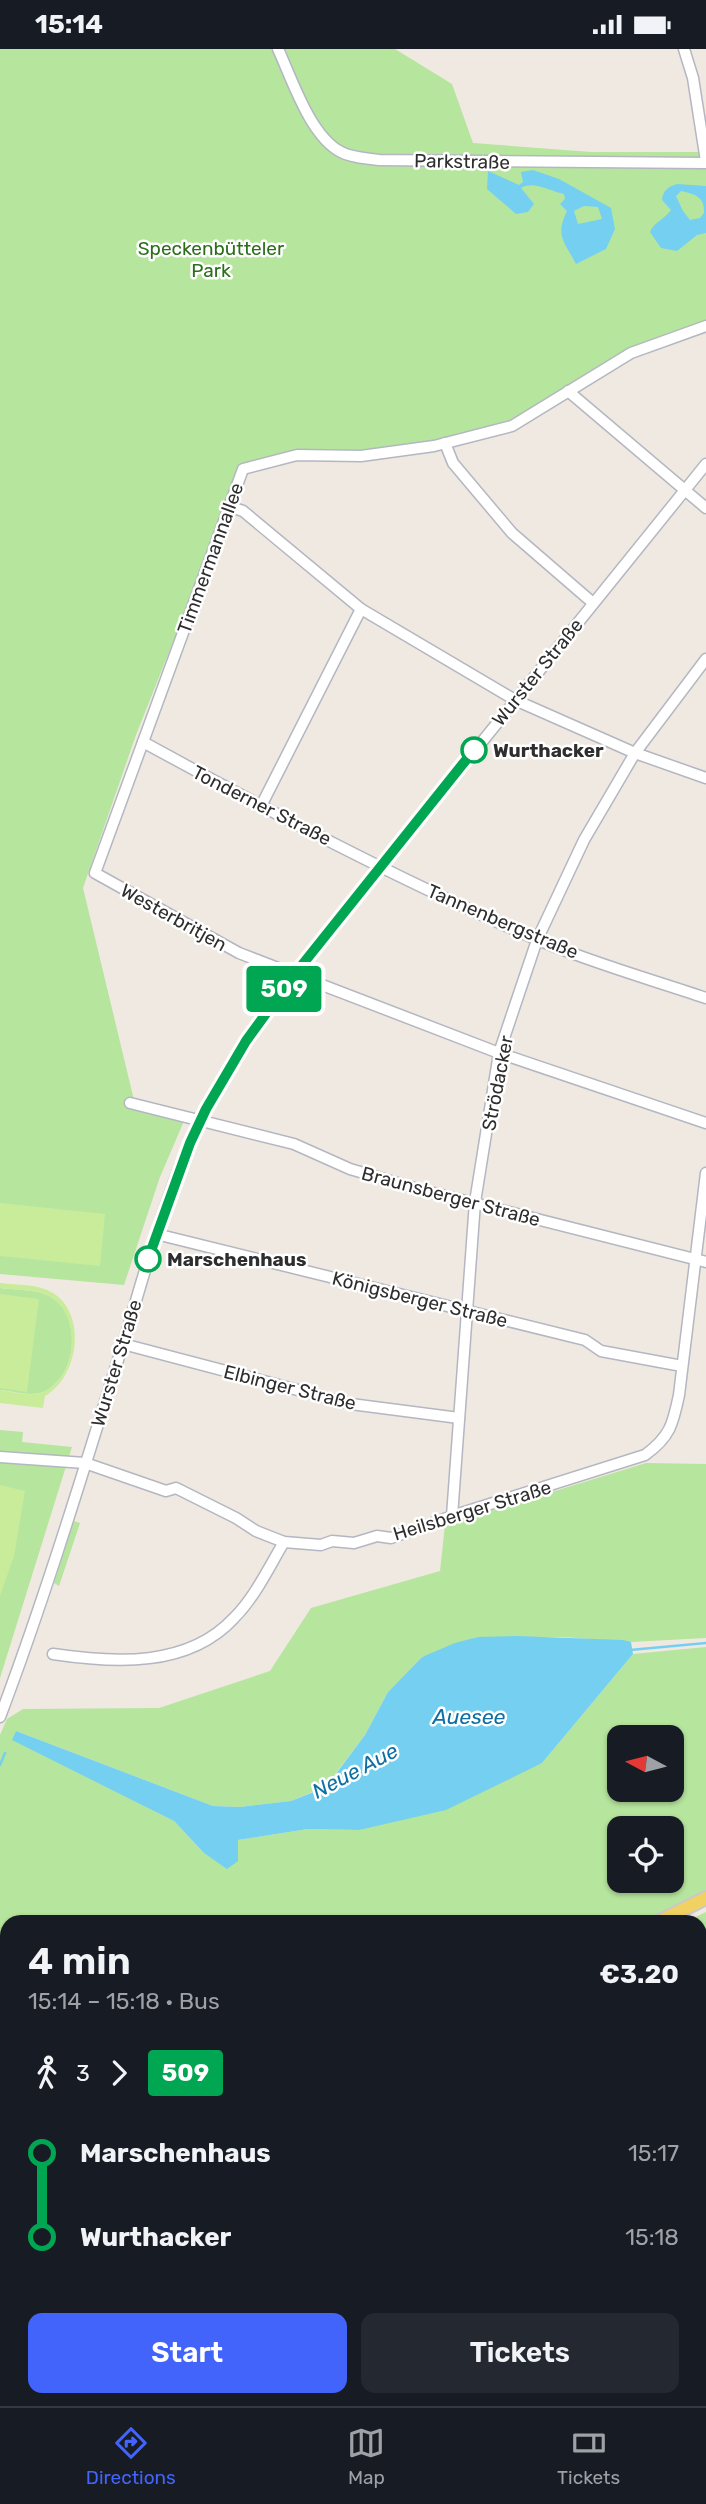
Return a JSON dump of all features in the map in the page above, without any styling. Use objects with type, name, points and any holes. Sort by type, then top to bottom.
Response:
[{"type":"main road","points":[[672,1915],[706,1898]]},
{"type":"street","name":"Parkstraße","points":[[278,49],[316,126],[328,144],[343,153],[379,160],[706,162]]},
{"type":"street","points":[[684,49],[692,78],[706,162]]},
{"type":"street","name":"Timmermannallee","points":[[95,873],[243,469],[297,455],[361,456],[445,443],[512,426],[631,353],[706,325]]},
{"type":"street","points":[[568,391],[706,508]]},
{"type":"street","points":[[445,443],[453,463],[512,533],[593,603]]},
{"type":"street","name":"Wurster Straße","points":[[0,1717],[85,1462],[156,1234],[182,1162],[200,1122],[246,1041],[294,975],[706,464]]},
{"type":"street","points":[[228,506],[243,511],[361,609],[515,700],[635,753],[706,778]]},
{"type":"street","points":[[261,806],[361,609]]},
{"type":"street","name":"Strödacker","points":[[452,1516],[475,1202],[499,1053],[537,940],[584,840],[635,753],[706,659]]},
{"type":"street","name":"Tonderner Straße","points":[[142,742],[381,866]]},
{"type":"street","name":"Tannenbergstraße","points":[[381,866],[537,940],[706,998]]},
{"type":"street","name":"Westerbritjen","points":[[95,873],[239,953],[499,1053],[706,1123]]},
{"type":"street","points":[[130,1103],[200,1122]]},
{"type":"street","name":"Braunsberger Straße","points":[[200,1122],[294,1144],[350,1169],[706,1262]]},
{"type":"street","points":[[682,1366],[706,1173]]},
{"type":"street","name":"Königsberger Straße","points":[[156,1234],[585,1340],[601,1351],[682,1366]]},
{"type":"street","name":"Elbinger Straße","points":[[122,1344],[351,1404],[459,1418]]},
{"type":"street","name":"Heilsberger Straße","points":[[0,1457],[85,1462],[166,1491],[176,1488],[256,1531],[284,1542],[321,1545],[332,1541],[354,1543],[377,1536],[391,1538],[645,1455],[661,1444],[673,1426],[682,1366]]},
{"type":"street","points":[[53,1654],[89,1659],[144,1659],[182,1652],[201,1643],[220,1632],[246,1605],[284,1542]]},
{"type":"green space","name":"Speckenbütteler Park","points":[[0,49],[395,49],[452,84],[473,143],[591,152],[706,152],[706,324],[629,352],[511,424],[433,445],[361,454],[297,453],[242,468],[136,735],[83,888],[134,1100],[187,1114],[160,1177],[124,1285],[0,1274]]},
{"type":"green space","points":[[0,1203],[105,1214],[100,1266],[0,1256]]},
{"type":"green space","points":[[0,1283],[35,1286],[47,1290],[64,1303],[71,1316],[75,1346],[71,1361],[65,1375],[45,1396],[43,1408],[0,1403],[0,1390],[33,1394],[55,1385],[64,1373],[72,1345],[67,1316],[60,1304],[49,1296],[0,1288]]},
{"type":"green space","points":[[0,1288],[49,1296],[60,1304],[67,1316],[72,1345],[69,1360],[55,1385],[43,1392],[28,1394],[0,1390]]},
{"type":"green space","points":[[0,1294],[39,1299],[27,1392],[0,1388]]},
{"type":"green space","points":[[0,1430],[23,1432],[22,1442],[72,1447],[0,1678]]},
{"type":"green space","points":[[646,1463],[706,1464],[706,1638],[631,1642],[563,1637],[478,1637],[422,1657],[388,1692],[365,1735],[326,1786],[291,1801],[240,1807],[213,1806],[16,1731],[13,1739],[174,1821],[204,1853],[238,1840],[308,1829],[359,1830],[542,1763],[633,1654],[706,1647],[706,1890],[656,1915],[0,1915],[0,1735],[7,1719],[23,1709],[159,1708],[270,1671],[311,1608],[440,1571],[445,1525]]},
{"type":"green space","points":[[0,1485],[25,1491],[14,1556],[0,1596]]},
{"type":"green space","points":[[74,1521],[80,1523],[59,1586],[54,1583]]},
{"type":"water","points":[[533,170],[559,179],[611,208],[615,229],[606,249],[576,264],[561,233],[567,211],[560,204],[565,199],[564,194],[536,186],[525,186],[521,188],[534,204],[528,212],[516,214],[487,189],[488,171],[519,185],[523,182],[521,172]],"holes":[[[584,206],[598,207],[602,219],[578,224],[574,211]]]},
{"type":"water","points":[[677,184],[706,186],[706,233],[697,235],[677,251],[661,248],[650,232],[671,210],[662,200],[665,191]],"holes":[[[681,191],[701,200],[704,213],[700,218],[690,220],[683,211],[676,196]]]},
{"type":"water","name":"Auesee","points":[[478,1637],[623,1640],[631,1642],[633,1654],[542,1763],[446,1810],[359,1830],[308,1829],[238,1840],[238,1861],[227,1869],[204,1853],[174,1821],[12,1740],[16,1731],[213,1806],[240,1807],[291,1801],[326,1787],[365,1735],[388,1692],[422,1657]]},
{"type":"waterway","name":"Neue Aue","points":[[630,1650],[706,1643]]},
{"type":"waterway","points":[[0,1765],[5,1753]]},
{"type":"bus line","name":"509","points":[[148,1259],[190,1143],[206,1109],[246,1041],[294,975],[474,750]]},
{"type":"place","name":"Wurthacker","points":[[474,750]]},
{"type":"place","name":"Marschenhaus","points":[[148,1259]]}]
